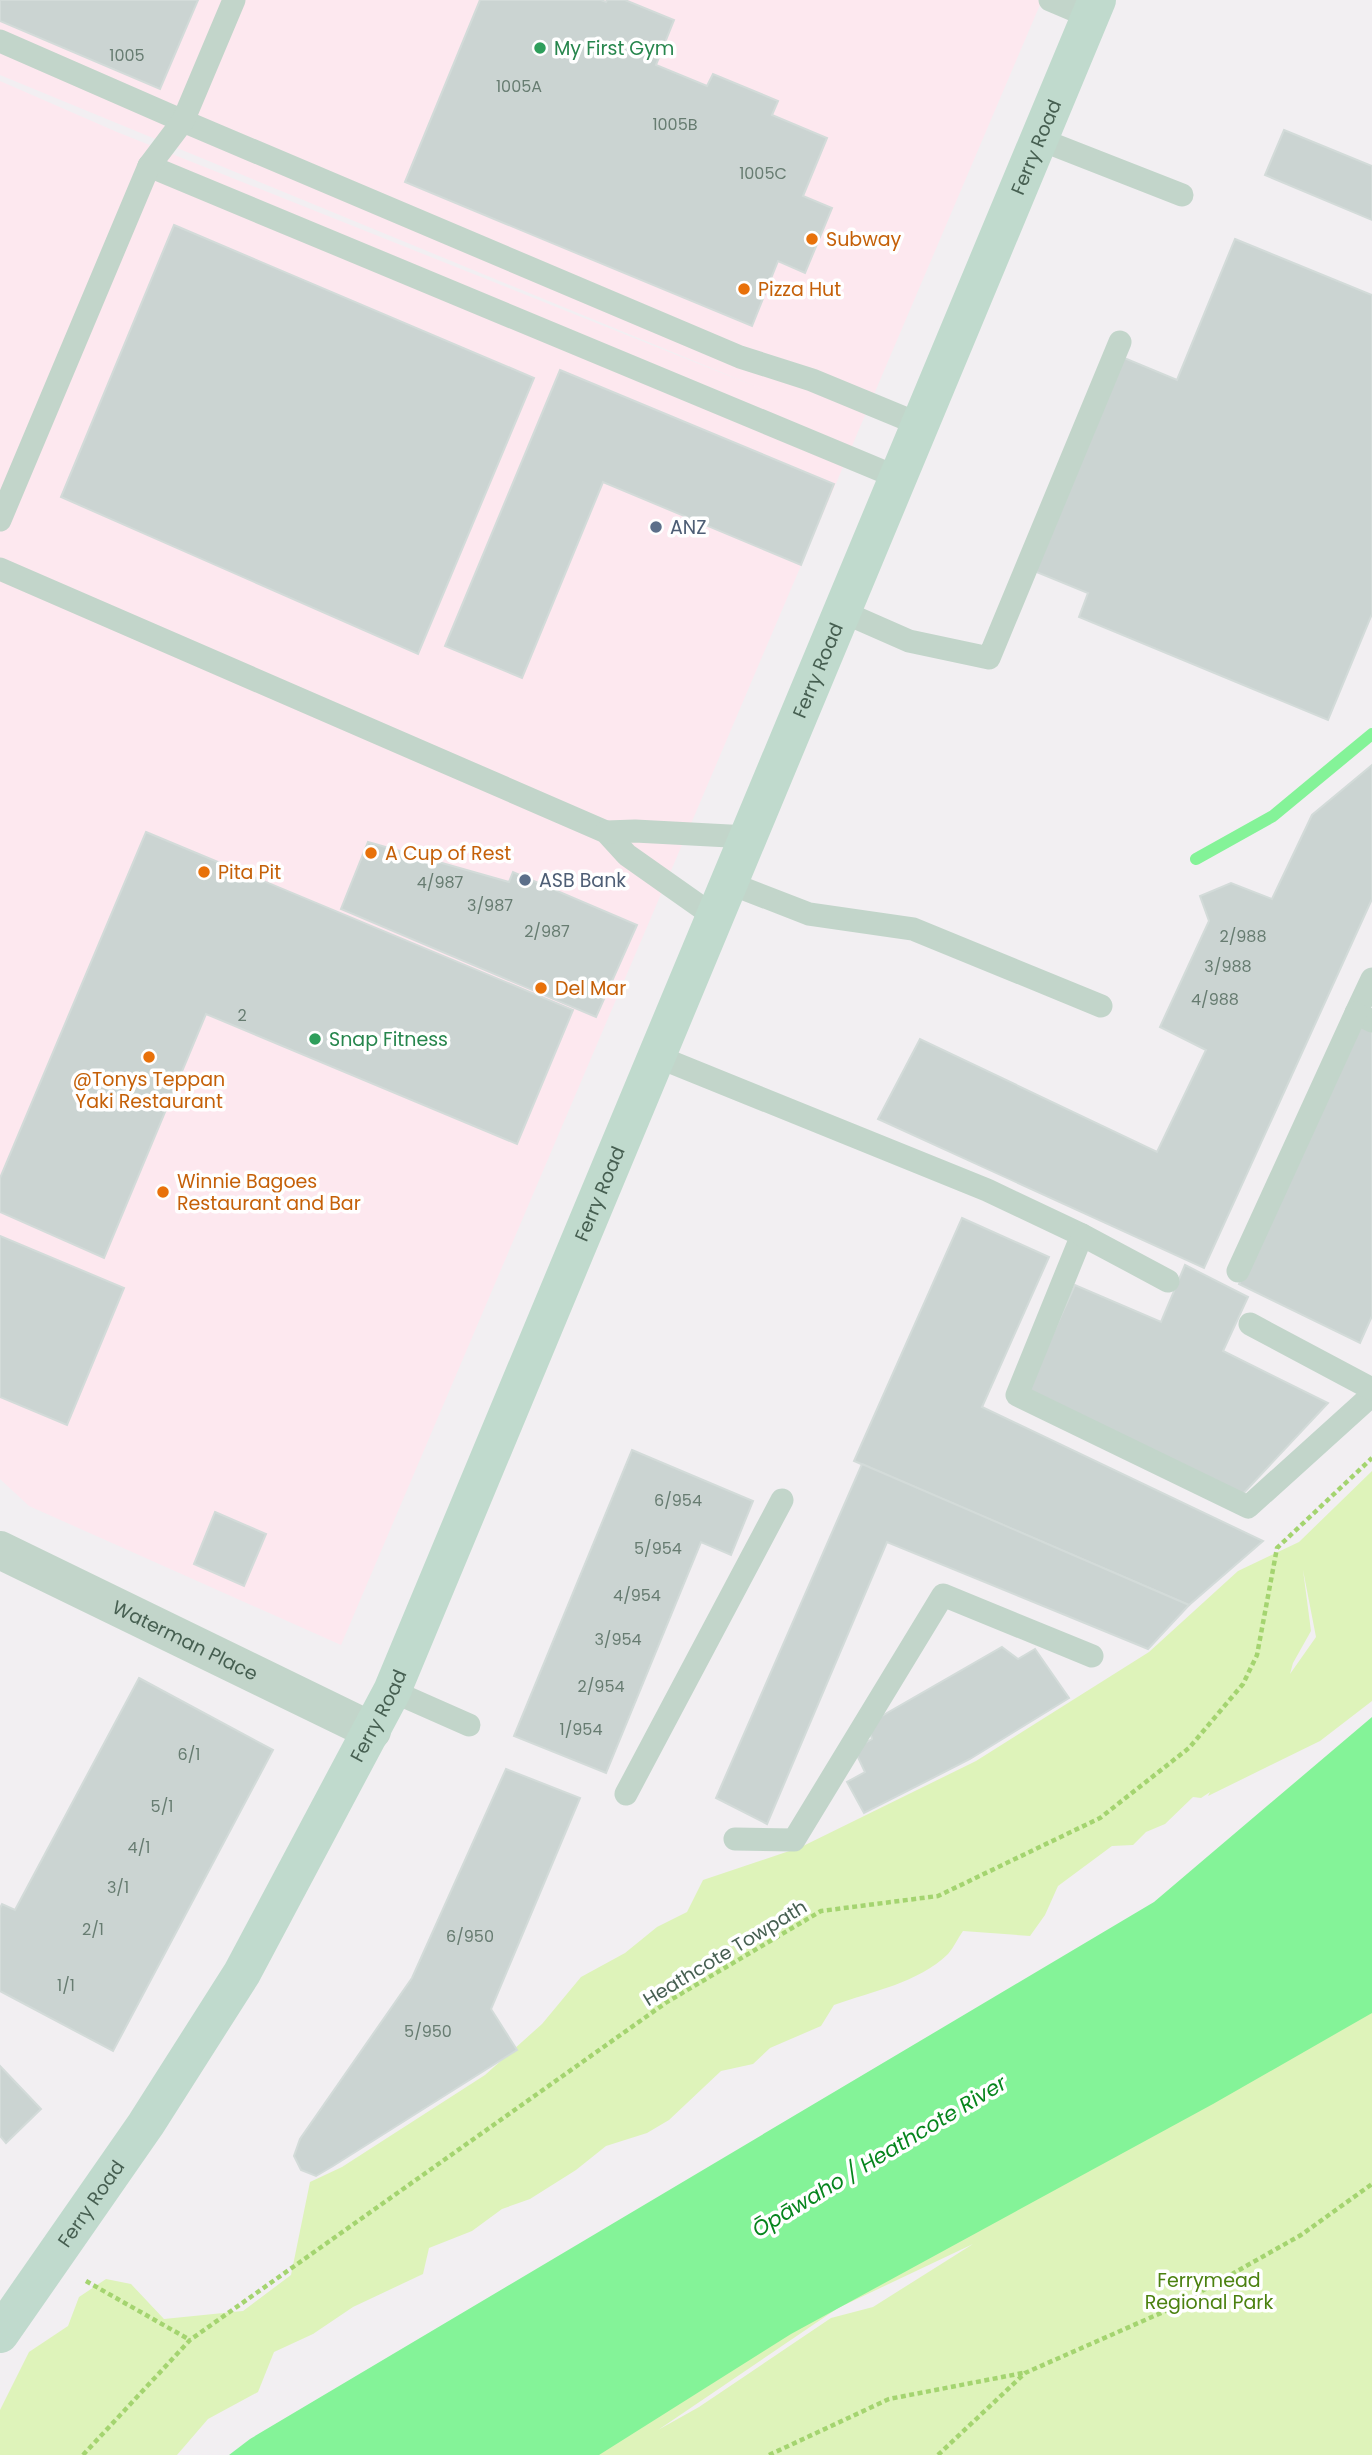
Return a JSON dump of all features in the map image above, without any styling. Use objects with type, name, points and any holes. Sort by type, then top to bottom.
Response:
[{"type":"main road","name":"Ferry Road","points":[[0,2334],[146,2124],[242,1973],[392,1691],[1093,8]]},
{"type":"street","name":"Waterman Place","points":[[0,1550],[372,1731]]},
{"type":"lane","points":[[0,520],[149,166],[183,121],[233,0]]},
{"type":"lane","points":[[1049,0],[1093,8]]},
{"type":"lane","points":[[0,41],[740,357],[811,380],[921,425]]},
{"type":"lane","points":[[1039,139],[1182,195]]},
{"type":"lane","points":[[149,166],[899,478]]},
{"type":"lane","points":[[843,612],[909,641],[989,658],[1120,342]]},
{"type":"lane","points":[[0,569],[606,832],[627,855],[722,900],[913,929],[1101,1006]]},
{"type":"lane","points":[[606,832],[748,836]]},
{"type":"lane","points":[[1238,1271],[1364,1017],[1372,979]]},
{"type":"lane","points":[[656,1055],[987,1190],[1082,1235],[1168,1281]]},
{"type":"lane","points":[[1082,1235],[1017,1395],[1248,1507],[1372,1395]]},
{"type":"lane","points":[[1250,1324],[1372,1389]]},
{"type":"lane","points":[[626,1794],[782,1500]]},
{"type":"lane","points":[[735,1839],[794,1840],[943,1595],[1092,1656]]},
{"type":"lane","points":[[392,1691],[469,1725]]},
{"type":"path","name":"Heathcote Towpath","points":[[83,2455],[190,2340],[667,2002],[821,1911],[938,1896],[1100,1818],[1189,1748],[1242,1684],[1257,1655],[1277,1548],[1372,1458]]},
{"type":"path","points":[[769,2455],[889,2399],[1025,2373],[1170,2309],[1301,2235],[1372,2184]]},
{"type":"path","points":[[51,2262],[190,2340]]},
{"type":"path","points":[[938,2455],[1025,2373]]},
{"type":"shaded area","points":[[0,0],[1042,0],[341,1645],[29,1506],[0,1479],[0,81],[117,132],[762,389],[0,75]]},
{"type":"green space","points":[[1372,1471],[1372,1701],[1320,1741],[1208,1796],[1210,1792],[1201,1798],[1193,1797],[1165,1824],[1146,1832],[1133,1845],[1112,1846],[1058,1886],[1045,1915],[1030,1936],[963,1931],[948,1954],[923,1972],[894,1985],[834,2005],[821,2026],[770,2048],[753,2064],[721,2071],[669,2120],[647,2133],[606,2146],[576,2170],[530,2199],[502,2209],[472,2231],[429,2248],[423,2274],[353,2307],[313,2334],[274,2352],[258,2392],[208,2419],[177,2455],[0,2455],[0,2410],[29,2352],[68,2326],[79,2297],[106,2279],[131,2284],[164,2319],[243,2311],[291,2275],[310,2182],[342,2167],[485,2075],[542,2024],[581,1977],[625,1953],[657,1927],[687,1912],[703,1880],[801,1847],[976,1761],[1149,1652],[1238,1571],[1299,1542]],"holes":[[[1303,1570],[1316,1637],[1290,1674],[1293,1663],[1311,1631]]]},
{"type":"green space","name":"Ferrymead Regional Park","points":[[1372,1950],[1372,2455],[503,2455]],"holes":[[[973,2244],[873,2307],[831,2318],[699,2407],[658,2430],[838,2308]]]},
{"type":"water","name":"Ōpāwaho / Heathcote River","points":[[1372,1717],[1372,2013],[1213,2104],[791,2334],[599,2455],[229,2455],[250,2439],[1154,1902]]},
{"type":"building","points":[[0,0],[198,0],[160,89],[0,21]]},
{"type":"building","points":[[480,0],[625,0],[674,20],[656,65],[707,86],[713,74],[778,101],[772,115],[827,138],[803,196],[832,208],[805,273],[778,261],[752,326],[405,182]]},
{"type":"building","points":[[1284,130],[1372,166],[1372,220],[1265,175]]},
{"type":"building","points":[[174,225],[534,378],[418,654],[61,497]]},
{"type":"building","points":[[1235,239],[1372,295],[1372,614],[1328,720],[1079,617],[1088,593],[1034,571],[1122,357],[1177,380]]},
{"type":"building","points":[[560,370],[834,484],[801,565],[603,482],[522,678],[445,646]]},
{"type":"building","points":[[1372,765],[1372,899],[1204,1268],[878,1119],[920,1039],[1157,1152],[1206,1050],[1160,1027],[1209,921],[1200,896],[1231,883],[1272,899],[1312,815]]},
{"type":"building","points":[[146,832],[573,1010],[517,1144],[206,1014],[104,1258],[0,1212],[0,1178]]},
{"type":"building","points":[[368,842],[509,882],[513,872],[637,925],[596,1017],[341,909]]},
{"type":"building","points":[[1361,1026],[1372,1031],[1372,1316],[1360,1343],[1239,1284]]},
{"type":"building","points":[[962,1218],[1049,1257],[982,1407],[1263,1541],[1189,1605],[854,1461]]},
{"type":"building","points":[[0,1236],[124,1288],[67,1425],[0,1397]]},
{"type":"building","points":[[1185,1265],[1248,1297],[1223,1351],[1328,1403],[1239,1498],[1024,1397],[1075,1285],[1161,1322]]},
{"type":"building","points":[[632,1450],[753,1501],[731,1555],[701,1542],[606,1773],[514,1736]]},
{"type":"building","points":[[862,1464],[1189,1605],[1148,1649],[887,1542],[767,1824],[716,1798]]},
{"type":"building","points":[[215,1512],[266,1534],[244,1586],[194,1564]]},
{"type":"building","points":[[1002,1647],[1018,1659],[1035,1649],[1069,1698],[970,1759],[864,1813],[847,1782],[865,1772],[854,1749],[872,1739],[868,1724]]},
{"type":"building","points":[[139,1678],[273,1750],[113,2051],[0,1991],[0,1908],[2,1904],[15,1910]]},
{"type":"building","points":[[506,1769],[580,1798],[491,2009],[517,2050],[316,2176],[301,2170],[294,2156],[300,2139],[412,1978]]},
{"type":"building","points":[[0,2066],[41,2109],[6,2143],[0,2136]]},
{"type":"waterway","points":[[1196,859],[1273,816],[1372,734]]},
{"type":"place","name":"My First Gym","points":[[540,48]]},
{"type":"place","name":"Subway","points":[[812,239]]},
{"type":"place","name":"Pizza Hut","points":[[744,289]]},
{"type":"place","name":"ANZ","points":[[656,527]]},
{"type":"place","name":"A Cup of Rest","points":[[371,853]]},
{"type":"place","name":"Pita Pit","points":[[204,872]]},
{"type":"place","name":"ASB Bank","points":[[525,880]]},
{"type":"place","name":"Del Mar","points":[[541,988]]},
{"type":"place","name":"Snap Fitness","points":[[315,1039]]},
{"type":"place","name":"@Tonys Teppan Yaki Restaurant","points":[[149,1057]]},
{"type":"place","name":"Winnie Bagoes Restaurant and Bar","points":[[163,1192]]}]
